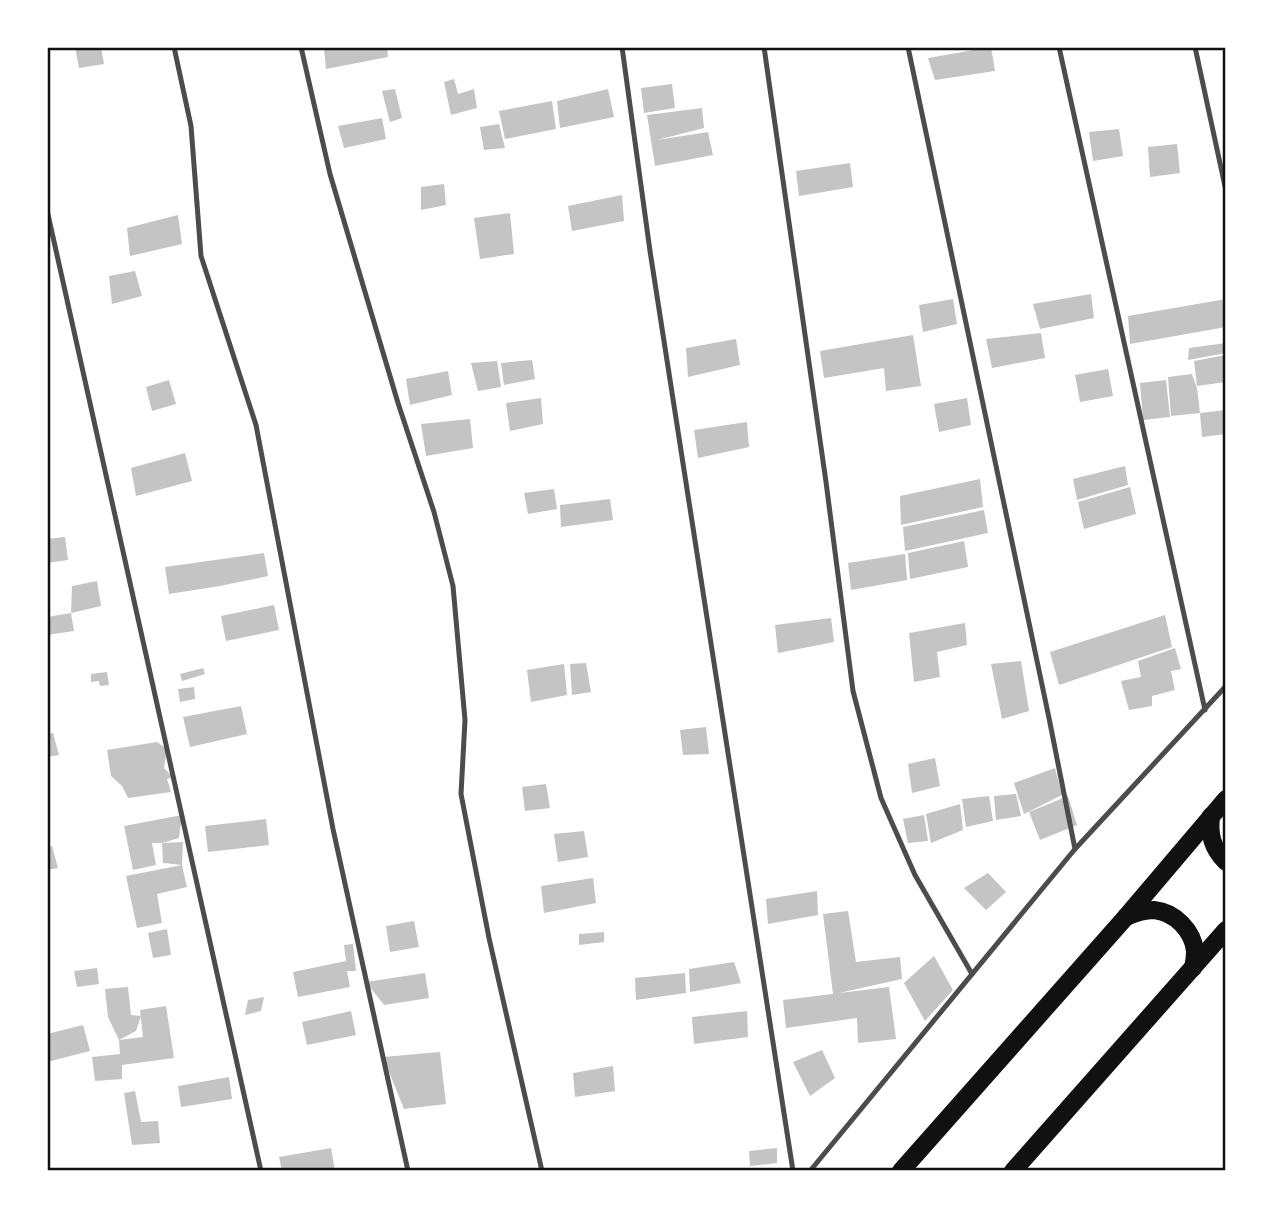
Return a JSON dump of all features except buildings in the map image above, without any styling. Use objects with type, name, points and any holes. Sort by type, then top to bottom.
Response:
[{"type":"main road","points":[[901,1171],[1125,918],[1226,799]]},
{"type":"main road","points":[[1211,816],[1209,832],[1214,847],[1226,862]]},
{"type":"main road","points":[[1125,918],[1139,911],[1155,910],[1170,915],[1183,925],[1191,937],[1195,953],[1193,968]]},
{"type":"main road","points":[[1013,1171],[1226,930]]},
{"type":"lane","points":[[174,47],[191,125],[201,256],[256,425],[332,829],[408,1171]]},
{"type":"lane","points":[[301,47],[330,174],[434,512],[453,586],[465,720],[461,794],[489,938],[542,1171]]},
{"type":"lane","points":[[622,47],[680,443],[793,1171]]},
{"type":"lane","points":[[764,47],[853,691],[881,798],[915,875],[972,974]]},
{"type":"lane","points":[[908,47],[1075,849]]},
{"type":"lane","points":[[1059,47],[1205,710]]},
{"type":"lane","points":[[1195,47],[1226,191]]},
{"type":"lane","points":[[47,210],[261,1171]]},
{"type":"lane","points":[[810,1171],[1075,849],[1226,685]]}]
